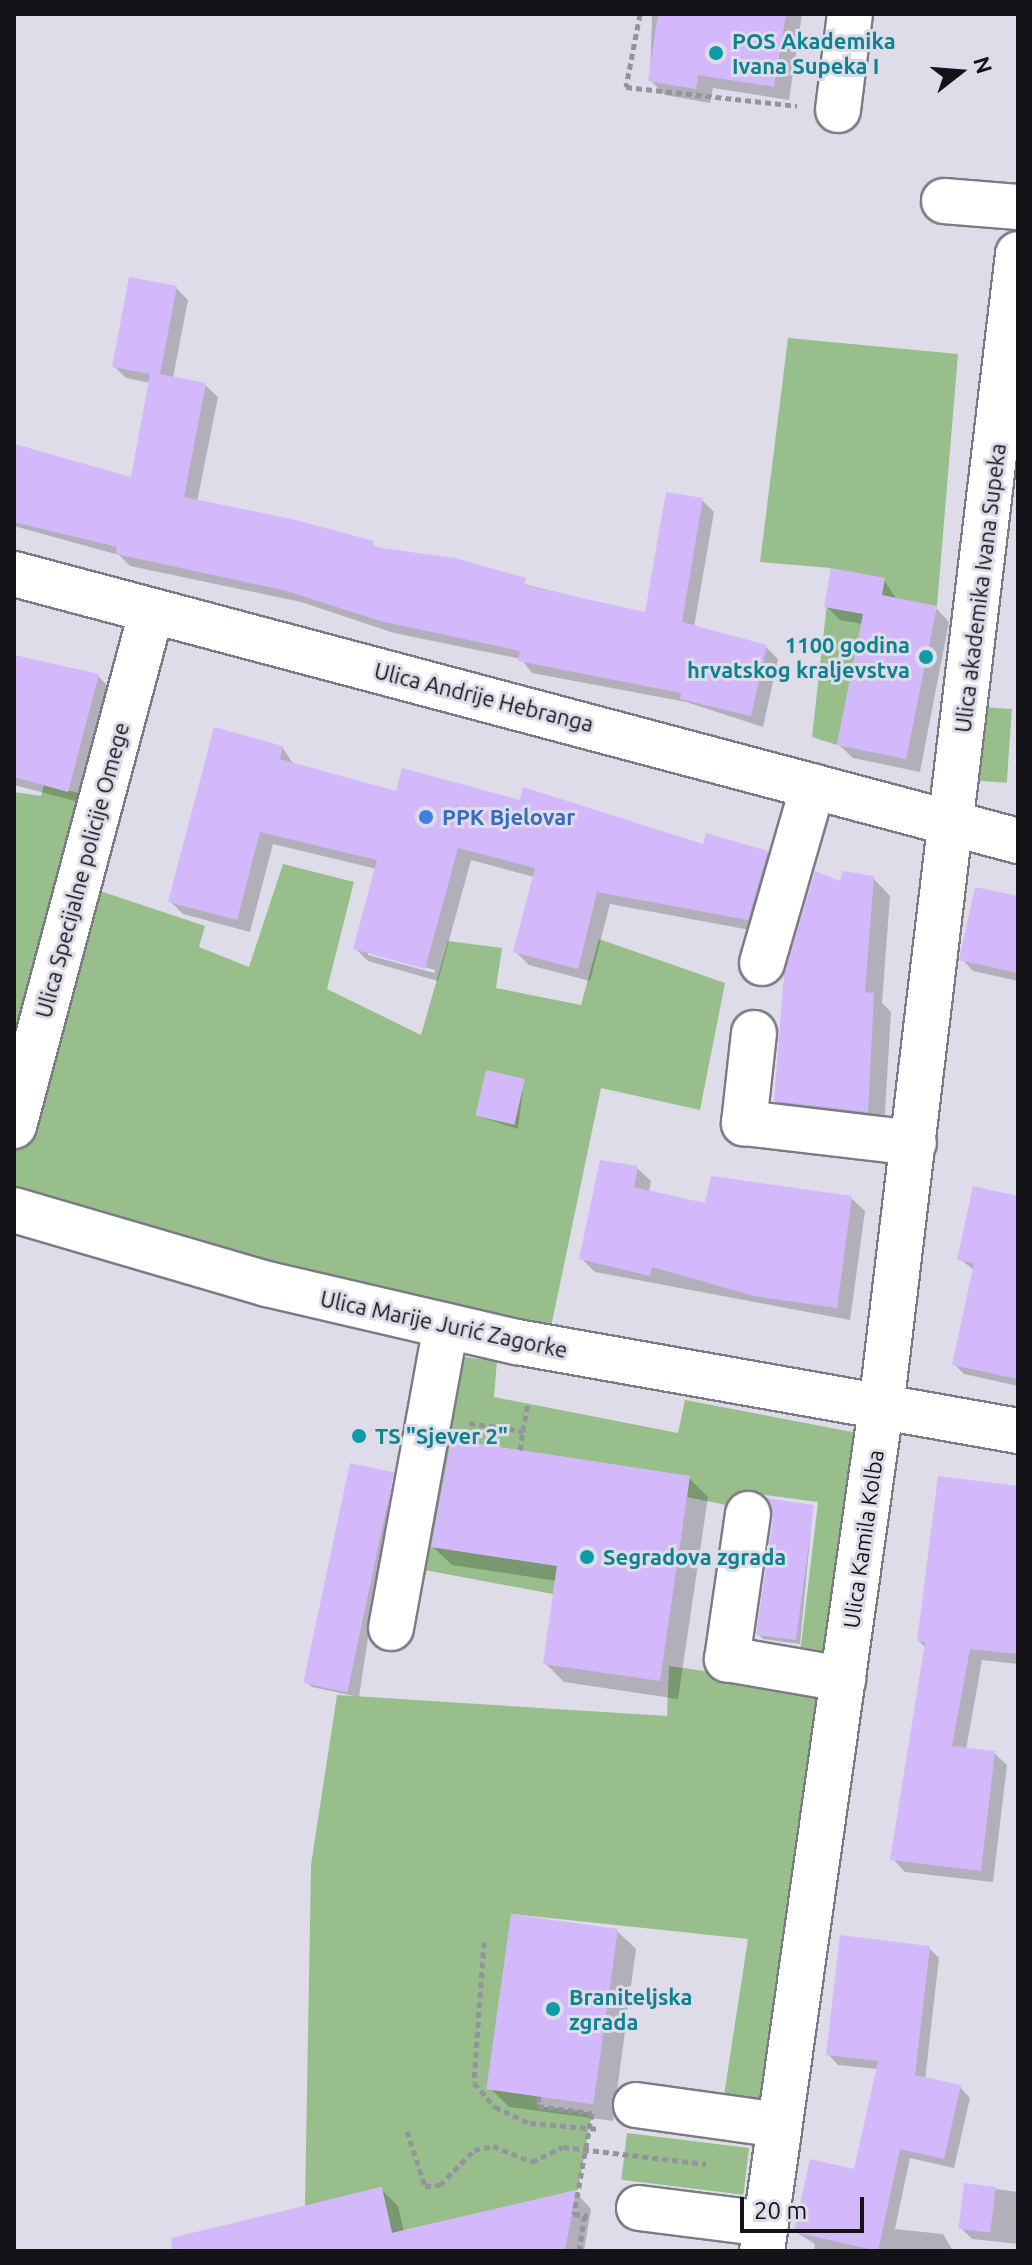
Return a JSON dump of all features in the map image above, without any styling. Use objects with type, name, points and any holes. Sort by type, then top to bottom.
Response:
[{"type":"street","points":[[838,110],[850,14]]},
{"type":"street","points":[[944,201],[1018,207]]},
{"type":"street","name":"Ulica akademika Ivana Supeka","points":[[952,825],[1018,254]]},
{"type":"street","name":"Ulica Andrije Hebranga","points":[[14,574],[151,613],[1018,841]]},
{"type":"street","name":"Ulica Specijalne policije Omege","points":[[14,1126],[151,613]]},
{"type":"street","points":[[762,963],[813,786]]},
{"type":"street","name":"Ulica Kamila Kolba","points":[[764,2238],[881,1408],[952,825]]},
{"type":"street","points":[[754,1033],[744,1123],[914,1143]]},
{"type":"street","name":"Ulica Marije Jurić Zagorke","points":[[14,1210],[267,1284],[446,1326],[1018,1431]]},
{"type":"street","points":[[391,1628],[446,1326]]},
{"type":"street","points":[[748,1514],[727,1659],[843,1679]]},
{"type":"street","points":[[636,2105],[780,2125]]},
{"type":"street","points":[[639,2208],[764,2238]]},
{"type":"path","points":[[640,14],[626,87],[838,110]]},
{"type":"path","points":[[520,1450],[528,1403]]},
{"type":"path","points":[[430,1416],[523,1431]]},
{"type":"path","points":[[484,1942],[474,2083],[495,2107],[530,2123],[590,2128]]},
{"type":"path","points":[[539,2096],[538,2106],[592,2113],[573,2214],[586,2215],[579,2251]]},
{"type":"path","points":[[407,2131],[425,2186],[440,2185],[474,2150],[493,2146],[532,2162],[563,2147],[706,2164]]},
{"type":"green space","points":[[788,338],[958,354],[937,606],[885,677],[852,671],[837,745],[812,737],[831,568],[760,562]]},
{"type":"green space","points":[[983,707],[1012,709],[1007,783],[978,781]]},
{"type":"green space","points":[[44,785],[101,798],[79,884],[205,926],[199,947],[249,967],[283,864],[354,882],[327,989],[421,1035],[448,941],[502,948],[496,988],[581,1005],[599,939],[725,983],[700,1110],[601,1088],[551,1327],[14,1210],[14,1126],[36,1042],[14,1040],[14,792],[41,796]]},
{"type":"green space","points":[[441,1354],[497,1361],[494,1397],[678,1433],[685,1400],[863,1434],[780,2125],[721,2115],[748,1939],[512,1914],[538,2106],[592,2113],[578,2190],[392,2233],[381,2187],[305,2206],[311,1865],[337,1695],[667,1716],[669,1666],[726,1674],[798,1671],[818,1502],[759,1494],[755,1511],[687,1497],[689,1476],[451,1440],[434,1547],[557,1566],[553,1594],[403,1566]]},
{"type":"green space","points":[[627,2133],[749,2148],[743,2195],[621,2180]]},
{"type":"building","name":"POS Akademika Ivana Supeka I","points":[[658,14],[786,14],[774,87],[698,75],[696,89],[648,81]]},
{"type":"building","points":[[129,277],[177,286],[160,374],[206,383],[184,497],[292,519],[374,541],[373,547],[455,558],[526,578],[524,585],[645,612],[666,492],[703,498],[682,622],[767,645],[751,716],[680,699],[681,693],[518,661],[520,651],[380,621],[287,591],[116,554],[117,547],[14,522],[14,444],[131,477],[150,374],[112,367]]},
{"type":"building","points":[[831,568],[885,578],[882,595],[937,606],[906,759],[837,745],[863,614],[824,607]]},
{"type":"building","points":[[14,655],[99,674],[68,792],[14,777]]},
{"type":"building","points":[[214,727],[283,746],[280,759],[396,791],[402,768],[520,800],[523,787],[703,844],[706,833],[768,851],[748,920],[597,892],[578,969],[513,952],[535,868],[458,848],[425,969],[353,949],[377,860],[260,832],[237,920],[168,902]]},
{"type":"building","points":[[815,871],[840,881],[843,871],[874,876],[865,992],[874,993],[868,1112],[774,1101],[784,974]]},
{"type":"building","points":[[975,887],[1018,896],[1018,973],[959,960]]},
{"type":"building","points":[[486,1070],[525,1079],[514,1125],[475,1116]]},
{"type":"building","points":[[600,1160],[638,1166],[634,1187],[705,1203],[711,1176],[852,1196],[837,1308],[754,1296],[652,1267],[650,1276],[579,1259]]},
{"type":"building","points":[[973,1186],[1018,1196],[1018,1379],[952,1365],[974,1263],[957,1260]]},
{"type":"building","name":"Segradova zgrada","points":[[451,1440],[690,1476],[660,1681],[543,1664],[557,1566],[431,1547]]},
{"type":"building","points":[[350,1463],[394,1472],[347,1692],[303,1683]]},
{"type":"building","points":[[938,1476],[1018,1486],[1018,1654],[970,1649],[952,1746],[995,1751],[981,1871],[890,1860],[925,1642],[917,1641]]},
{"type":"building","points":[[766,1498],[814,1505],[796,1640],[756,1635],[773,1518]]},
{"type":"building","name":"Braniteljska zgrada","points":[[511,1914],[618,1929],[593,2104],[486,2089]]},
{"type":"building","points":[[840,1935],[930,1946],[915,2075],[961,2085],[944,2159],[900,2149],[878,2251],[794,2232],[810,2159],[854,2169],[878,2061],[826,2055]]},
{"type":"building","points":[[964,2183],[996,2187],[990,2233],[958,2229]]},
{"type":"building","points":[[382,2187],[392,2233],[576,2190],[565,2251],[172,2251],[171,2238]]},
{"type":"place","name":"POS Akademika Ivana Supeka I","points":[[716,53]]},
{"type":"place","name":"1100 godina hrvatskog kraljevstva","points":[[926,657]]},
{"type":"place","name":"PPK Bjelovar","points":[[426,817]]},
{"type":"place","name":"TS \"Sjever 2\"","points":[[359,1436]]},
{"type":"place","name":"Segradova zgrada","points":[[587,1557]]},
{"type":"place","name":"Braniteljska zgrada","points":[[553,2009]]}]
